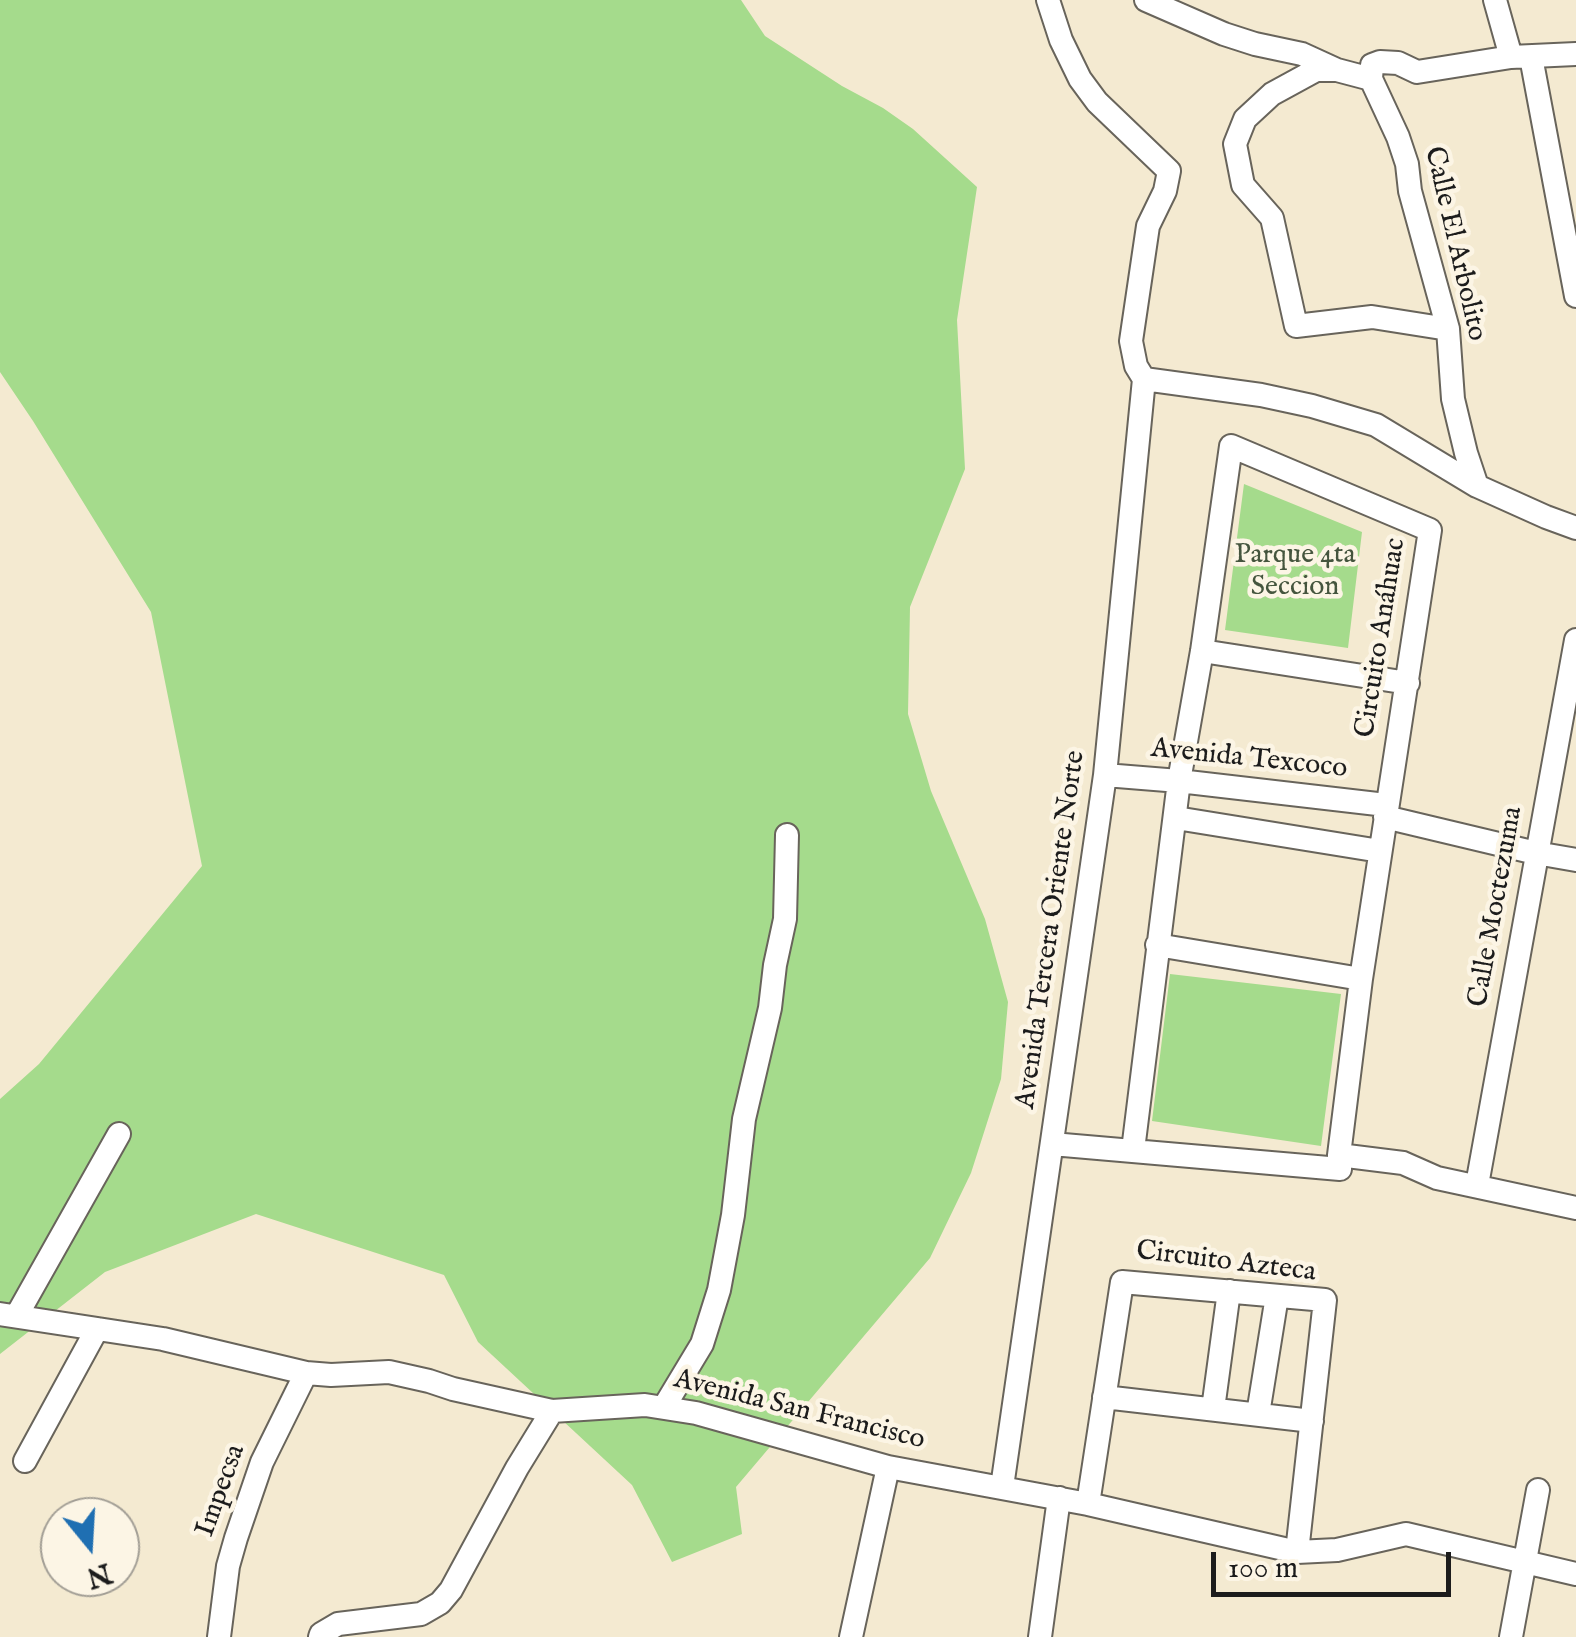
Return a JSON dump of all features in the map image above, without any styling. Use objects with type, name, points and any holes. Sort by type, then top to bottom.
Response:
[{"type":"street","points":[[1048,0],[1061,40],[1080,78],[1098,102],[1168,171],[1165,192],[1148,226],[1131,341],[1132,354],[1144,379],[1278,399],[1376,425],[1477,486],[1576,528]]},
{"type":"street","points":[[1146,0],[1224,34],[1302,54],[1337,70],[1371,79],[1372,66],[1380,62],[1398,63],[1418,72],[1521,57],[1576,54]]},
{"type":"street","points":[[1495,0],[1521,57],[1576,296]]},
{"type":"street","points":[[1337,70],[1316,70],[1272,94],[1246,119],[1235,144],[1243,185],[1272,218],[1296,326],[1372,317],[1448,329]]},
{"type":"street","name":"Calle El Arbolito","points":[[1371,79],[1406,164],[1448,329],[1453,399],[1477,486]]},
{"type":"street","name":"Avenida Tercera Oriente Norte","points":[[1002,1486],[1105,775],[1144,379]]},
{"type":"street","name":"Circuito Anáhuac","points":[[1133,1150],[1179,781],[1231,446],[1430,530],[1361,978],[1339,1154]]},
{"type":"street","name":"Calle Moctezuma","points":[[1477,1186],[1576,640]]},
{"type":"street","points":[[1202,651],[1408,683]]},
{"type":"street","name":"Avenida Texcoco","points":[[1105,775],[1179,781],[1386,811],[1536,853],[1576,860]]},
{"type":"street","points":[[1176,818],[1380,850]]},
{"type":"street","points":[[664,1408],[702,1344],[719,1290],[733,1215],[744,1119],[770,1008],[785,919],[787,835]]},
{"type":"street","points":[[1158,945],[1361,978]]},
{"type":"street","points":[[8,1314],[120,1134]]},
{"type":"street","points":[[1052,1144],[1340,1169],[1339,1154],[1403,1163],[1438,1178],[1576,1208]]},
{"type":"street","name":"Circuito Azteca","points":[[1088,1504],[1122,1282],[1324,1300],[1297,1552]]},
{"type":"street","points":[[1213,1409],[1229,1291]]},
{"type":"street","points":[[1258,1414],[1277,1296]]},
{"type":"street","name":"Avenida San Francisco","points":[[8,1314],[163,1339],[306,1373],[389,1372],[552,1411],[629,1406],[696,1413],[888,1466],[1060,1498],[1297,1552],[1337,1550],[1406,1534],[1526,1562]]},
{"type":"street","points":[[26,1461],[97,1328]]},
{"type":"street","name":"Impecsa","points":[[219,1637],[228,1566],[236,1538],[262,1462],[306,1373]]},
{"type":"street","points":[[1104,1397],[1312,1421]]},
{"type":"street","points":[[320,1636],[338,1624],[420,1614],[440,1604],[552,1411]]},
{"type":"street","points":[[851,1637],[888,1466]]},
{"type":"street","points":[[1511,1637],[1538,1490]]},
{"type":"street","points":[[1040,1637],[1060,1498]]},
{"type":"street","points":[[1526,1562],[1576,1574]]},
{"type":"green space","points":[[0,0],[741,0],[765,36],[913,129],[977,187],[957,320],[965,469],[910,607],[908,714],[931,791],[985,919],[1008,1002],[1001,1079],[971,1173],[930,1258],[736,1487],[742,1534],[672,1562],[632,1485],[478,1342],[444,1275],[256,1214],[105,1272],[0,1354],[0,1099],[39,1064],[202,866],[151,612],[0,372]]},
{"type":"green space","name":"Parque 4ta Seccion","points":[[1244,484],[1362,532],[1348,648],[1225,630]]},
{"type":"green space","points":[[1170,974],[1341,994],[1321,1146],[1152,1121]]}]
